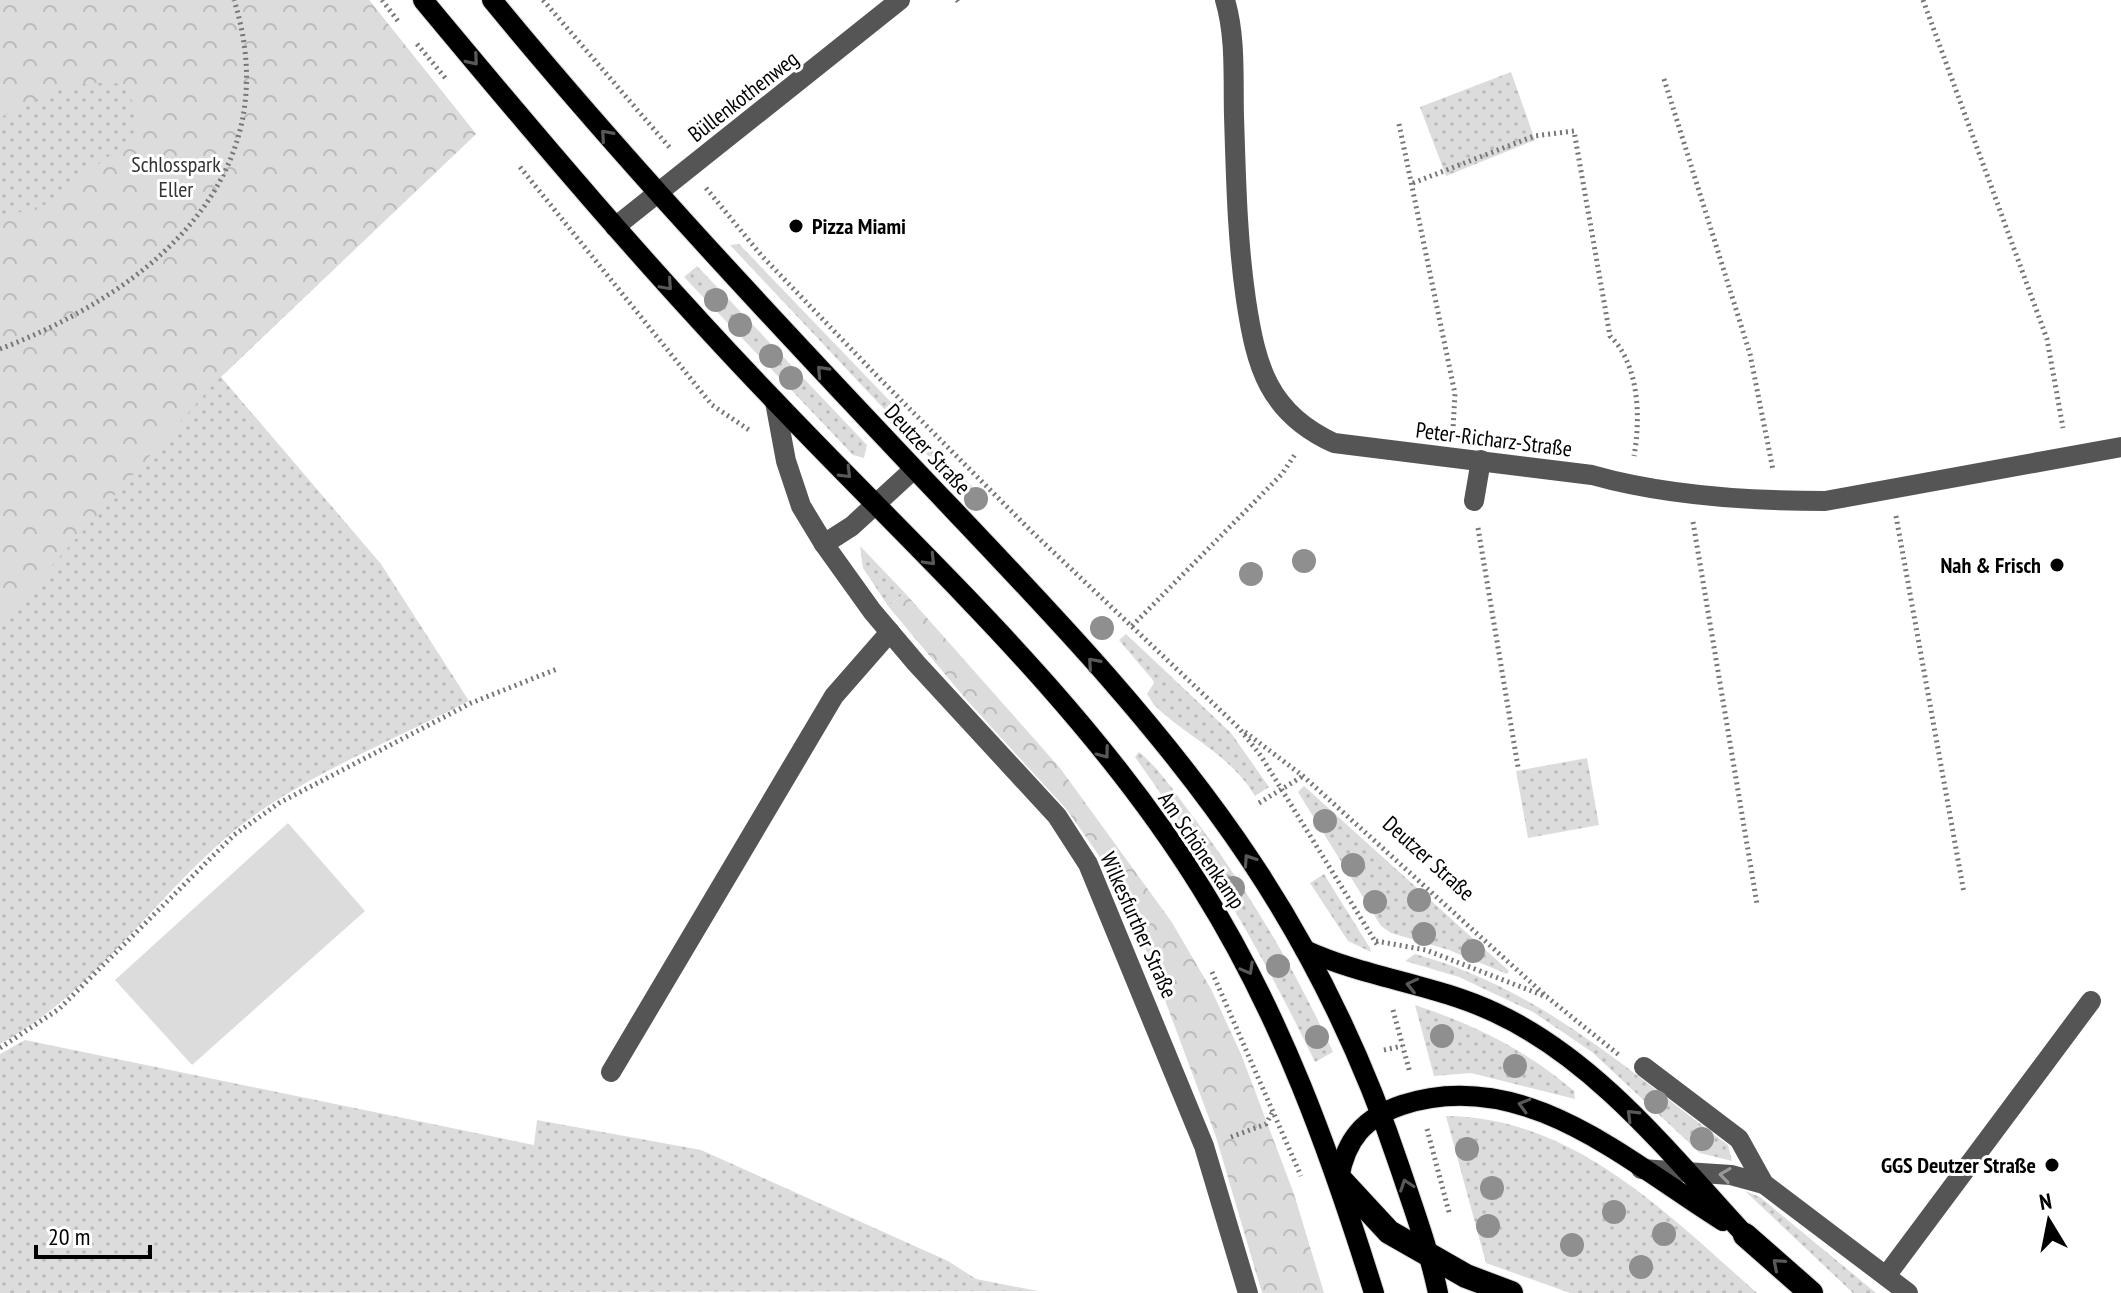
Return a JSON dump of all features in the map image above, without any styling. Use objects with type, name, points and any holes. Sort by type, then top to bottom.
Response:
[{"type":"highway","points":[[1339,1178],[1389,1232],[1466,1276],[1511,1293]]},
{"type":"highway","points":[[1745,1235],[1811,1293]]},
{"type":"main road","points":[[423,0],[615,227],[775,402],[876,504]]},
{"type":"main road","name":"Deutzer Straße","points":[[492,0],[657,194],[1089,659],[1175,760],[1251,861],[1305,950]]},
{"type":"main road","name":"Am Schönenkamp","points":[[876,504],[1015,649],[1095,742],[1162,829],[1203,889],[1263,997],[1307,1093],[1339,1178],[1374,1293]]},
{"type":"main road","points":[[1305,950],[1361,1062],[1381,1112],[1430,1257],[1438,1293]]},
{"type":"main road","points":[[1305,950],[1335,964],[1429,989],[1495,1012],[1564,1053],[1599,1083],[1745,1235]]},
{"type":"main road","points":[[1339,1178],[1343,1156],[1351,1140],[1366,1122],[1381,1112],[1418,1100],[1454,1094],[1483,1095],[1553,1114],[1745,1235]]},
{"type":"street","name":"Büllenkothenweg","points":[[615,227],[900,0]]},
{"type":"street","name":"Peter-Richarz-Straße","points":[[1225,0],[1232,38],[1238,243],[1253,343],[1259,370],[1275,397],[1310,432],[1334,443],[1592,475],[1629,486],[1779,501],[1825,501],[2121,447]]},
{"type":"street","name":"Wilkesfurther Straße","points":[[775,402],[786,461],[801,506],[824,544],[890,632],[1057,816],[1088,864],[1204,1146],[1248,1293]]},
{"type":"street","points":[[1474,501],[1481,460]]},
{"type":"street","points":[[824,544],[852,526],[914,469]]},
{"type":"street","points":[[611,1072],[834,696],[890,632]]},
{"type":"street","points":[[1886,1276],[2091,1001]]},
{"type":"street","points":[[1644,1067],[1739,1139],[1764,1184]]},
{"type":"street","points":[[1641,1169],[1731,1175],[1764,1184],[1908,1293]]},
{"type":"path","points":[[0,349],[49,330],[100,302],[144,272],[204,207],[233,158],[241,132],[246,68],[234,0]]},
{"type":"path","points":[[543,0],[666,142]]},
{"type":"path","points":[[1923,0],[2047,339],[2068,457]]},
{"type":"path","points":[[1664,79],[1750,354],[1779,501]]},
{"type":"path","points":[[1399,124],[1455,394],[1452,456]]},
{"type":"path","points":[[1413,183],[1534,136],[1574,131],[1610,336],[1627,352],[1640,426],[1629,486]]},
{"type":"path","points":[[514,159],[712,405],[762,439]]},
{"type":"path","name":"Deutzer Straße","points":[[711,194],[761,255],[881,380],[1132,626],[1239,728],[1303,776],[1547,997]]},
{"type":"path","points":[[712,405],[718,400]]},
{"type":"path","points":[[1132,626],[1282,474],[1310,432]]},
{"type":"path","points":[[1890,488],[1964,893]]},
{"type":"path","points":[[1688,492],[1757,904]]},
{"type":"path","points":[[1474,501],[1518,767]]},
{"type":"path","points":[[0,1048],[59,1009],[234,835],[279,803],[471,703],[557,669]]},
{"type":"path","name":"Deutzer Straße","points":[[1239,728],[1282,789],[1376,941]]},
{"type":"path","points":[[1259,803],[1303,776]]},
{"type":"path","points":[[1390,999],[1413,1081]]},
{"type":"path","points":[[1379,1052],[1402,1046]]},
{"type":"path","points":[[1217,1142],[1266,1124],[1272,1113],[1305,1183]]},
{"type":"path","points":[[1424,1120],[1452,1222]]},
{"type":"green space","points":[[0,0],[369,0],[476,134],[221,377],[381,564],[469,701],[347,761],[259,812],[205,857],[122,944],[64,999],[0,1044]]},
{"type":"green space","name":"Schlosspark Eller","points":[[0,0],[369,0],[476,134],[220,377],[0,624],[0,218],[47,204],[130,140],[141,116],[122,84],[105,83],[58,90],[0,118]]},
{"type":"green space","points":[[1511,72],[1535,140],[1446,176],[1420,107]]},
{"type":"green space","points":[[739,244],[985,500],[977,508],[730,245]]},
{"type":"green space","points":[[697,266],[867,445],[864,458],[853,455],[684,277]]},
{"type":"green space","points":[[860,546],[905,593],[888,606],[863,568]]},
{"type":"green space","points":[[905,593],[1060,768],[1171,921],[1211,989],[1241,1054],[1294,1194],[1324,1293],[1262,1293],[1216,1137],[1147,952],[1114,877],[1067,810],[964,697],[888,606]]},
{"type":"green space","points":[[1126,634],[1231,733],[1269,787],[1255,796],[1221,757],[1154,705],[1147,694],[1154,683],[1152,679],[1119,640]]},
{"type":"green space","points":[[1139,752],[1173,789],[1250,899],[1286,959],[1333,1052],[1315,1062],[1232,905],[1135,757]]},
{"type":"green space","points":[[1587,758],[1599,825],[1528,838],[1516,771]]},
{"type":"green space","points":[[1304,786],[1509,971],[1507,974],[1449,950],[1391,933],[1381,926],[1298,792]]},
{"type":"green space","points":[[288,823],[365,911],[192,1065],[115,980]]},
{"type":"green space","points":[[1324,874],[1371,952],[1348,941],[1310,883]]},
{"type":"green space","points":[[1415,954],[1503,988],[1580,1034],[1728,1145],[1732,1161],[1700,1153],[1592,1052],[1533,1012],[1459,977],[1405,961]]},
{"type":"green space","points":[[1415,1005],[1479,1030],[1519,1051],[1574,1091],[1575,1099],[1471,1073],[1434,1076]]},
{"type":"green space","points":[[25,1040],[534,1145],[537,1120],[701,1150],[948,1261],[976,1279],[1038,1291],[0,1293],[0,1054]]},
{"type":"green space","points":[[1446,1116],[1492,1121],[1536,1133],[1577,1152],[1616,1175],[1653,1203],[1757,1293],[1570,1293],[1486,1263]]},
{"type":"green space","points":[[1745,1191],[1760,1197],[1876,1293],[1853,1293]]},
{"type":"place","name":"Pizza Miami","points":[[796,226]]},
{"type":"place","name":"Nah & Frisch","points":[[2057,565]]},
{"type":"place","name":"GGS Deutzer Straße","points":[[2052,1165]]}]
